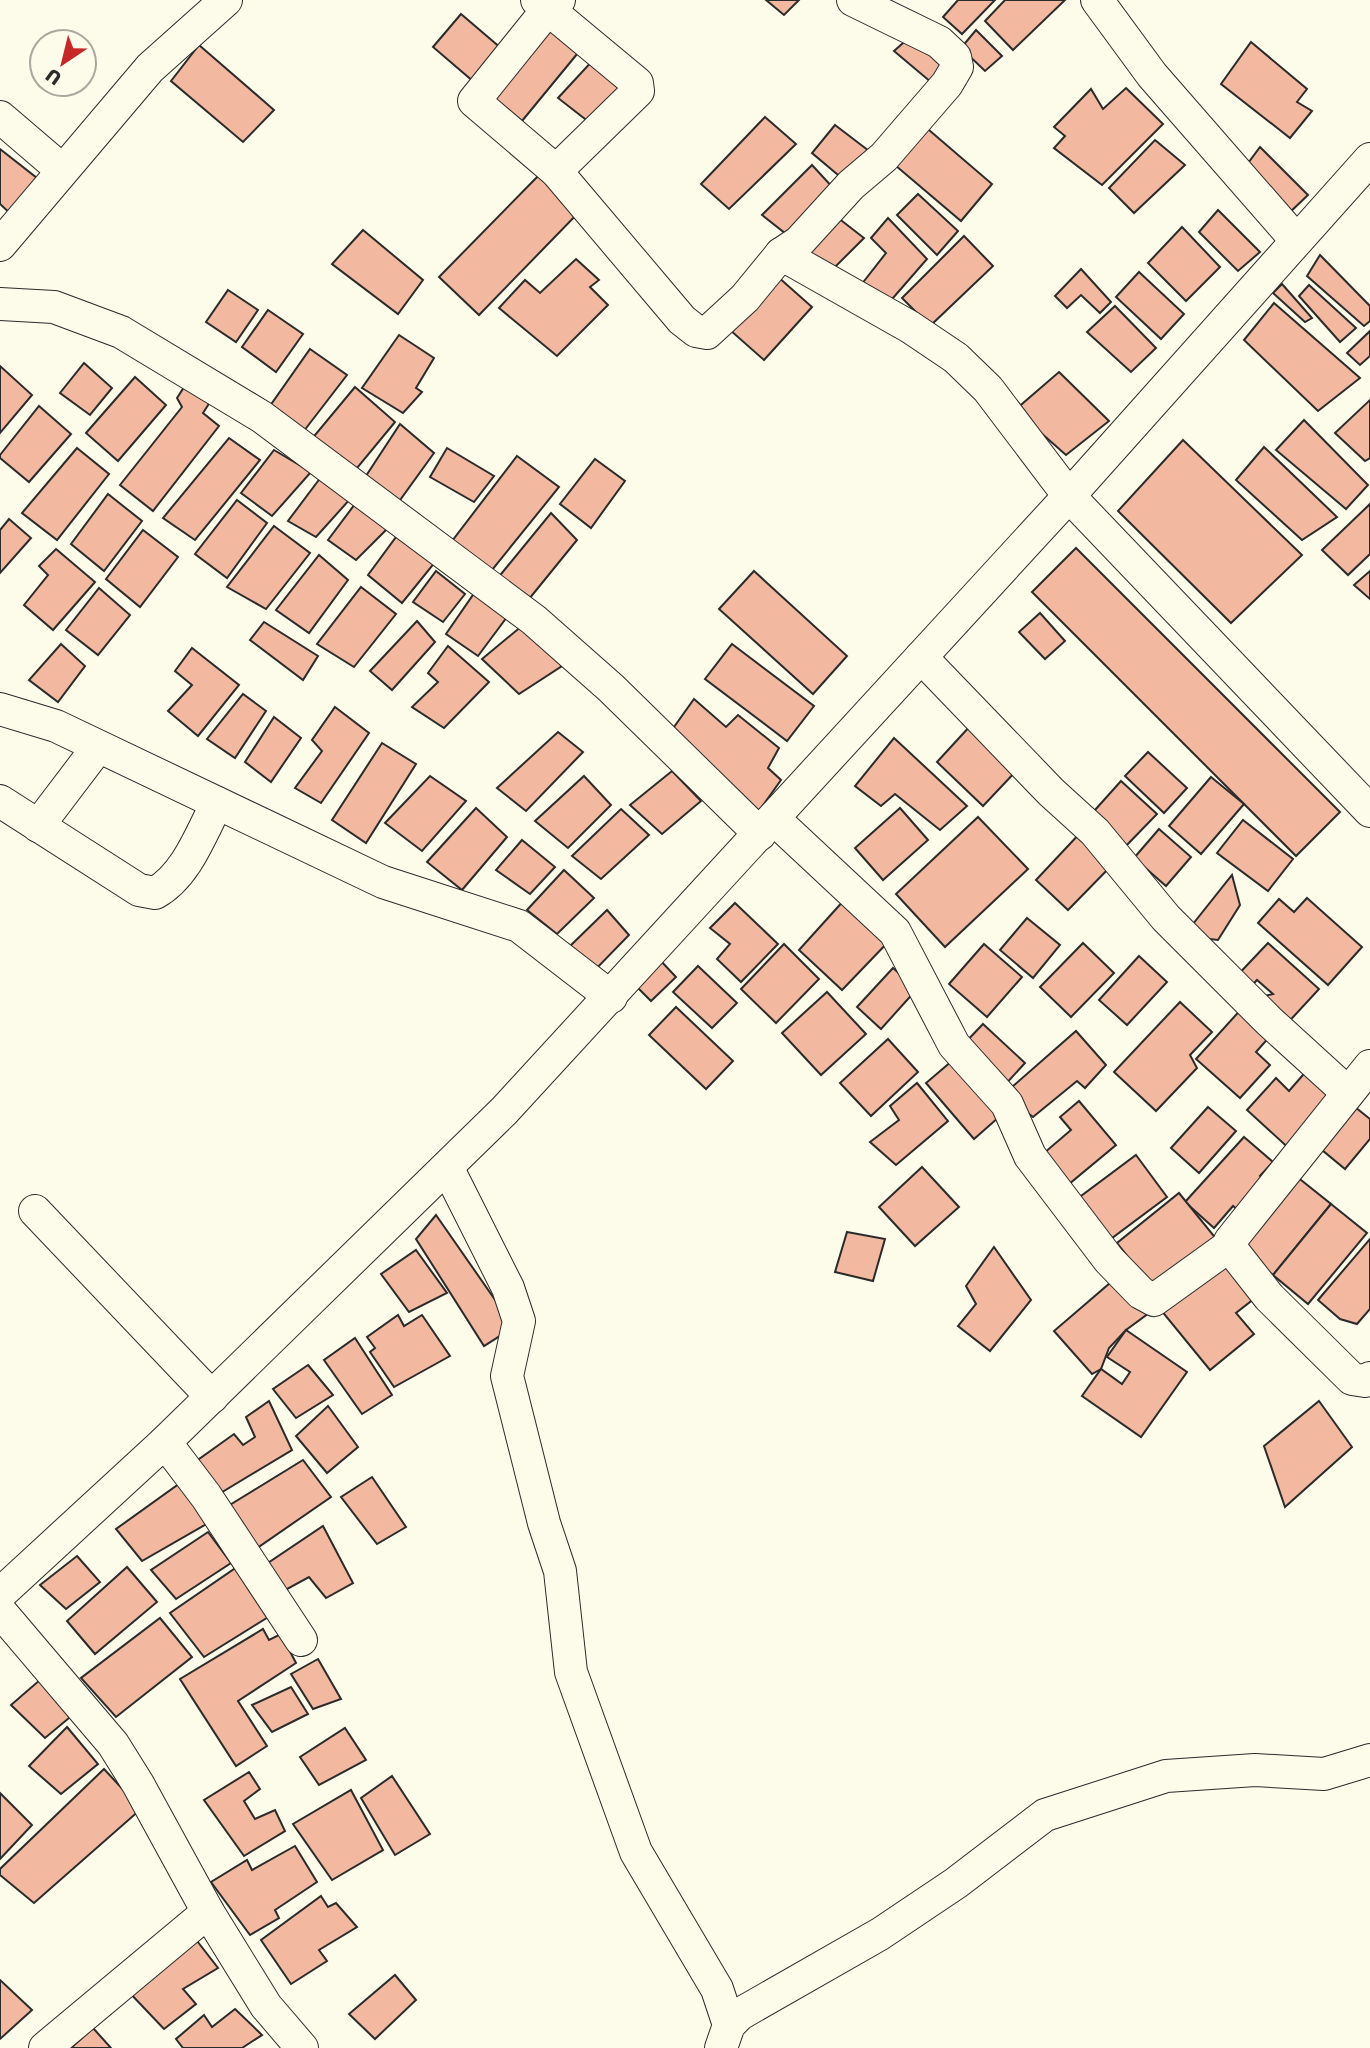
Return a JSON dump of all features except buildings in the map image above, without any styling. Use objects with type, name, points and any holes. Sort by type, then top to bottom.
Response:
[{"type":"street","points":[[0,244],[150,68],[226,0]]},
{"type":"street","points":[[556,171],[638,91],[637,83],[548,3],[474,101],[556,171],[682,320],[696,331],[707,333],[715,328],[781,254],[799,242],[851,185],[884,157],[947,84],[957,67],[955,57],[939,42],[853,0]]},
{"type":"street","points":[[1097,0],[1152,75],[1296,240]]},
{"type":"street","points":[[0,117],[62,170]]},
{"type":"street","points":[[302,2048],[266,2006],[208,1912],[113,1744],[3,1590],[212,1397],[447,1167],[611,997],[1069,495],[1370,159]]},
{"type":"street","points":[[781,254],[910,327],[956,358],[988,389],[1069,495],[1367,802]]},
{"type":"street","points":[[0,304],[54,307],[121,332],[261,417],[534,620],[767,827],[895,932],[954,1045],[1007,1104],[1015,1116],[1030,1156],[1109,1260],[1141,1293],[1154,1300],[1229,1246],[1230,1241],[1370,1066]]},
{"type":"street","points":[[921,657],[1051,792],[1095,832],[1166,918],[1269,1021],[1348,1093]]},
{"type":"street","points":[[0,709],[56,726],[383,882],[519,926],[611,997]]},
{"type":"street","points":[[38,826],[98,747]]},
{"type":"street","points":[[0,801],[139,890],[155,893],[167,887],[186,862],[217,803]]},
{"type":"street","points":[[447,1167],[508,1288],[519,1321],[508,1376],[544,1523],[561,1571],[571,1672],[636,1852],[717,1989],[725,2036]]},
{"type":"street","points":[[35,1211],[212,1397]]},
{"type":"street","points":[[1229,1246],[1269,1297],[1352,1379],[1365,1381],[1370,1378]]},
{"type":"street","points":[[165,1442],[206,1496],[301,1640]]},
{"type":"street","points":[[725,2036],[740,2014],[880,1934],[956,1883],[1045,1815],[1166,1776],[1255,1770],[1324,1774],[1370,1760]]},
{"type":"street","points":[[45,2048],[208,1912]]}]
